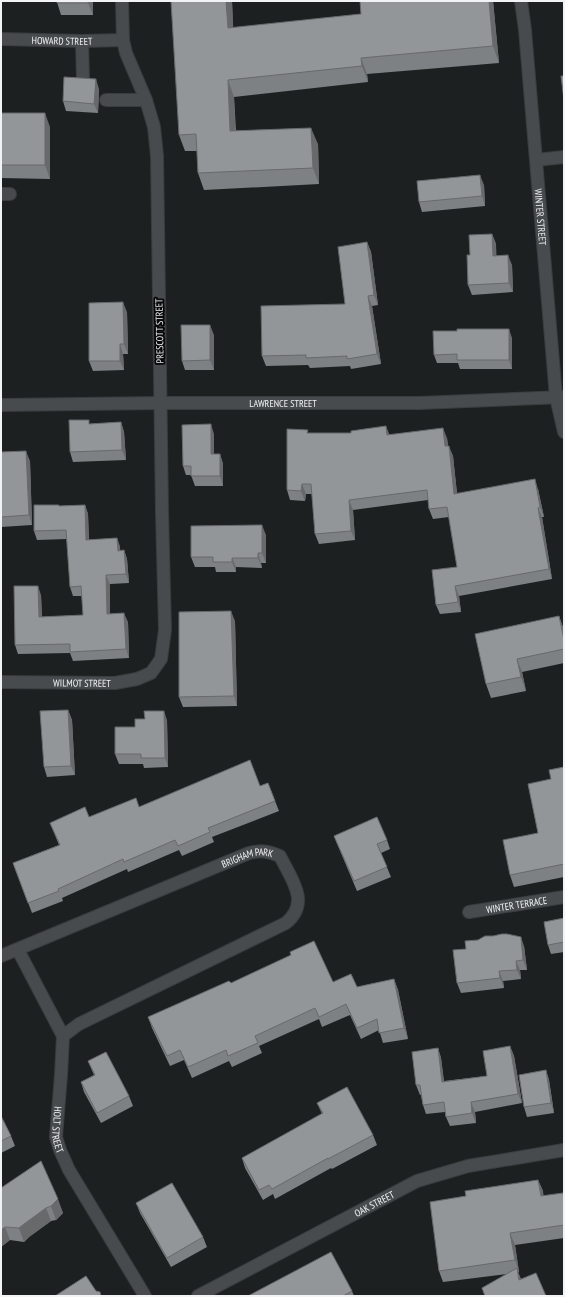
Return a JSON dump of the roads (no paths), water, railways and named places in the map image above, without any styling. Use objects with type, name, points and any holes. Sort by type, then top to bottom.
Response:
[{"type":"street","name":"PRESCOTT STREET","points":[[122,1],[123,40],[126,53],[146,100],[154,127],[157,156],[159,219],[158,297],[165,630],[161,659],[157,665]]},
{"type":"street","name":"WINTER STREET","points":[[521,1],[564,432]]},
{"type":"street","name":"HOWARD STREET","points":[[1,39],[82,41],[123,40]]},
{"type":"street","points":[[82,41],[83,80]]},
{"type":"street","points":[[106,100],[146,100]]},
{"type":"street","points":[[536,160],[564,157]]},
{"type":"street","name":"LAWRENCE STREET","points":[[1,405],[161,403],[420,403],[560,397]]},
{"type":"street","name":"WILMOT STREET","points":[[1,682],[115,683],[138,679],[151,673],[157,665]]},
{"type":"street","name":"BRIGHAM PARK","points":[[1,956],[249,853],[260,850],[280,856],[299,894],[299,906],[294,916],[286,923],[79,1024],[63,1036]]},
{"type":"street","name":"WINTER TERRACE","points":[[469,912],[564,897]]},
{"type":"street","points":[[18,950],[63,1036]]},
{"type":"street","name":"HOLT STREET","points":[[63,1036],[56,1137],[60,1150],[69,1170],[145,1296]]},
{"type":"street","name":"OAK STREET","points":[[198,1296],[417,1181],[468,1166],[564,1150]]}]
